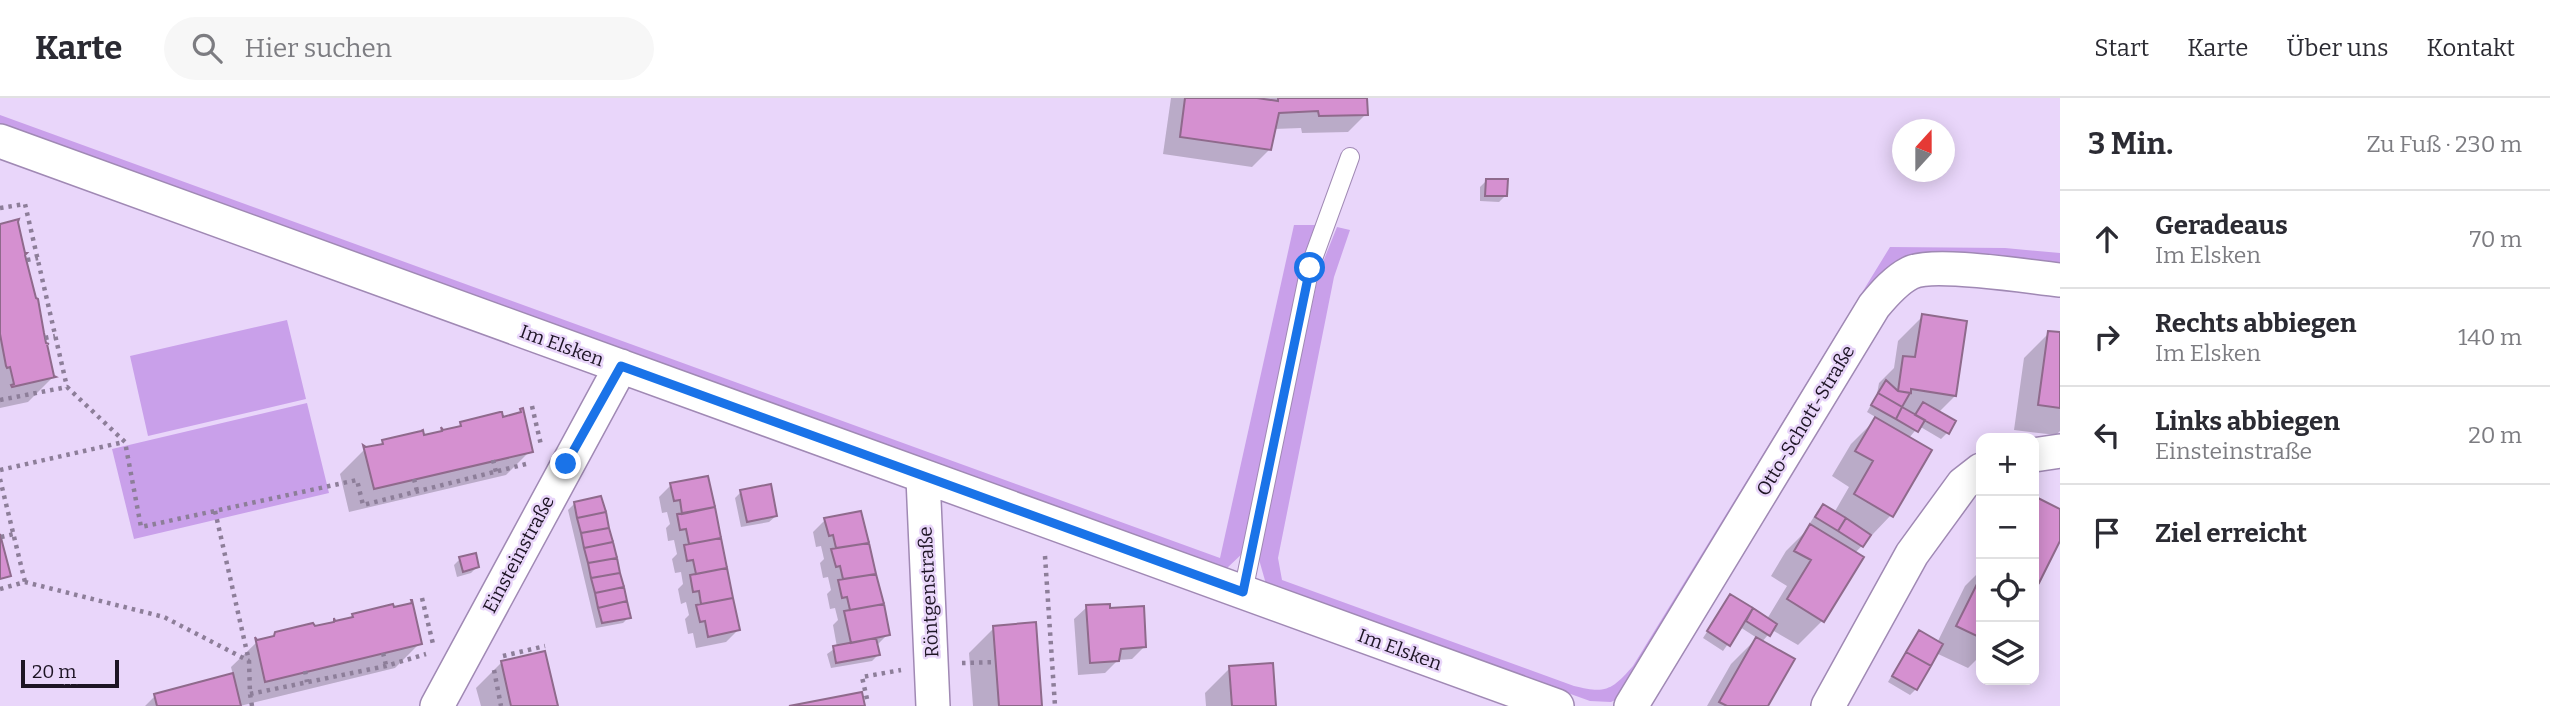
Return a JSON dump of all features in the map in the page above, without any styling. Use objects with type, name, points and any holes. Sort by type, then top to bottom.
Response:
[{"type":"street","name":"Im Elsken","points":[[0,141],[1557,706]]},
{"type":"street","name":"Otto-Schott-Straße","points":[[1631,706],[1874,306],[1887,291],[1911,272],[1937,267],[2060,280]]},
{"type":"street","name":"Einsteinstraße","points":[[437,706],[555,462],[621,366]]},
{"type":"street","points":[[2039,454],[2060,451]]},
{"type":"street","points":[[1828,706],[1912,554],[1963,484],[1976,474]]},
{"type":"street","name":"Röntgenstraße","points":[[923,478],[933,706]]},
{"type":"lane","points":[[1243,592],[1310,268],[1350,157]]},
{"type":"path","points":[[0,208],[25,204],[67,387],[125,442],[141,527],[357,480],[363,505],[496,472],[555,462],[532,407]]},
{"type":"path","points":[[27,260],[37,258]]},
{"type":"path","points":[[45,338],[55,336]]},
{"type":"path","points":[[0,400],[67,387]]},
{"type":"path","points":[[0,470],[125,442]]},
{"type":"path","points":[[493,460],[496,472]]},
{"type":"path","points":[[0,479],[25,582]]},
{"type":"path","points":[[414,479],[417,492]]},
{"type":"path","points":[[215,511],[249,661],[252,706]]},
{"type":"path","points":[[1054,525],[1045,555],[1055,706]]},
{"type":"path","points":[[1,537],[13,534]]},
{"type":"path","points":[[0,589],[25,582],[164,617],[249,661]]},
{"type":"path","points":[[250,694],[386,666],[434,652],[422,598]]},
{"type":"path","points":[[492,659],[545,646]]},
{"type":"path","points":[[383,653],[386,666]]},
{"type":"path","points":[[305,671],[307,682]]},
{"type":"path","points":[[501,705],[510,704]]},
{"type":"shaded area","points":[[0,115],[1220,558],[1294,225],[1318,225],[1244,552],[1226,569],[0,125]]},
{"type":"shaded area","points":[[1337,227],[1350,230],[1334,277],[1278,558],[1282,580],[1574,686],[1594,690],[1614,685],[1633,666],[1890,247],[2005,248],[2060,253],[2060,267],[1924,257],[1622,697],[1611,702],[1590,701],[1266,584],[1258,556],[1319,272]]},
{"type":"shaded area","points":[[287,320],[306,399],[148,436],[130,356]]},
{"type":"shaded area","points":[[307,403],[329,493],[134,539],[112,449]]},
{"type":"building","points":[[1185,98],[1257,98],[1278,101],[1278,98],[1367,98],[1368,115],[1319,116],[1318,111],[1279,113],[1271,150],[1180,137]]},
{"type":"building","points":[[1486,179],[1508,179],[1507,196],[1485,196]]},
{"type":"building","points":[[19,219],[27,253],[25,255],[56,377],[12,387],[14,384],[10,367],[6,366],[0,334],[0,224]]},
{"type":"building","points":[[1922,314],[1967,321],[1956,396],[1911,389],[1911,393],[1898,391],[1903,356],[1915,357]]},
{"type":"building","points":[[2048,331],[2060,332],[2060,408],[2038,405]]},
{"type":"building","points":[[1886,380],[1898,391],[1910,393],[1902,407],[1878,393]]},
{"type":"building","points":[[1878,393],[1902,407],[1896,419],[1871,405]]},
{"type":"building","points":[[1923,402],[1956,421],[1949,434],[1915,415]]},
{"type":"building","points":[[1902,407],[1925,420],[1918,432],[1896,419]]},
{"type":"building","points":[[523,408],[533,452],[374,489],[363,445],[366,447],[383,444],[382,440],[423,430],[424,435],[442,431],[441,427],[443,430],[461,426],[460,422],[500,412],[503,417],[521,412],[520,409]]},
{"type":"building","points":[[1875,417],[1932,450],[1893,517],[1854,494],[1873,461],[1855,451]]},
{"type":"building","points":[[708,476],[715,507],[682,514],[680,500],[674,501],[670,483]]},
{"type":"building","points":[[771,484],[777,516],[747,522],[740,490]]},
{"type":"building","points":[[601,496],[606,512],[577,518],[574,502]]},
{"type":"building","points":[[2039,498],[2060,509],[2060,541],[2039,583]]},
{"type":"building","points":[[1823,504],[1846,518],[1838,531],[1815,517]]},
{"type":"building","points":[[715,507],[721,538],[689,544],[686,529],[680,530],[677,514]]},
{"type":"building","points":[[861,511],[869,543],[836,548],[824,518]]},
{"type":"building","points":[[606,512],[609,528],[581,533],[577,518]]},
{"type":"building","points":[[1846,518],[1871,535],[1863,547],[1838,531]]},
{"type":"building","points":[[1810,524],[1864,557],[1824,622],[1787,599],[1811,560],[1794,551]]},
{"type":"building","points":[[609,528],[613,542],[584,548],[581,533]]},
{"type":"building","points":[[0,534],[11,576],[0,579]]},
{"type":"building","points":[[721,538],[727,568],[696,574],[693,560],[687,561],[684,545]]},
{"type":"building","points":[[613,542],[617,558],[588,563],[584,548]]},
{"type":"building","points":[[869,543],[876,574],[843,579],[831,549]]},
{"type":"building","points":[[476,553],[479,567],[463,572],[459,557]]},
{"type":"building","points":[[617,558],[620,573],[591,578],[588,563]]},
{"type":"building","points":[[727,568],[733,598],[701,604],[699,591],[693,592],[690,575]]},
{"type":"building","points":[[620,573],[624,587],[595,593],[591,578]]},
{"type":"building","points":[[876,574],[884,604],[850,610],[847,597],[842,598],[838,580]]},
{"type":"building","points":[[1976,586],[1976,636],[1956,626]]},
{"type":"building","points":[[624,587],[627,601],[598,608],[595,593]]},
{"type":"building","points":[[1730,594],[1753,608],[1730,646],[1707,631]]},
{"type":"building","points":[[733,598],[740,630],[708,637],[705,621],[700,622],[696,605]]},
{"type":"building","points":[[412,600],[422,644],[265,682],[255,637],[257,640],[274,636],[275,632],[313,623],[315,626],[334,622],[334,618],[335,621],[353,617],[352,614],[393,604],[394,607],[412,603]]},
{"type":"building","points":[[627,601],[631,618],[602,623],[598,608]]},
{"type":"building","points":[[884,604],[890,635],[851,643],[844,611]]},
{"type":"building","points":[[1110,604],[1110,608],[1144,606],[1146,647],[1121,649],[1119,661],[1090,663],[1086,605]]},
{"type":"building","points":[[1753,608],[1777,624],[1770,636],[1746,621]]},
{"type":"building","points":[[1036,622],[1042,706],[999,706],[993,626]]},
{"type":"building","points":[[1919,630],[1943,644],[1931,666],[1906,652]]},
{"type":"building","points":[[1756,637],[1795,659],[1768,706],[1727,706],[1719,702]]},
{"type":"building","points":[[876,638],[880,655],[836,663],[833,646]]},
{"type":"building","points":[[545,651],[558,706],[511,706],[501,661]]},
{"type":"building","points":[[1906,652],[1931,666],[1917,690],[1892,676]]},
{"type":"building","points":[[1273,663],[1276,706],[1232,706],[1229,666]]},
{"type":"building","points":[[233,673],[241,706],[157,706],[154,694]]},
{"type":"building","points":[[862,692],[865,706],[789,706]]},
{"type":"route","points":[[566,464],[621,366],[923,478],[1243,592],[1310,268]]}]
